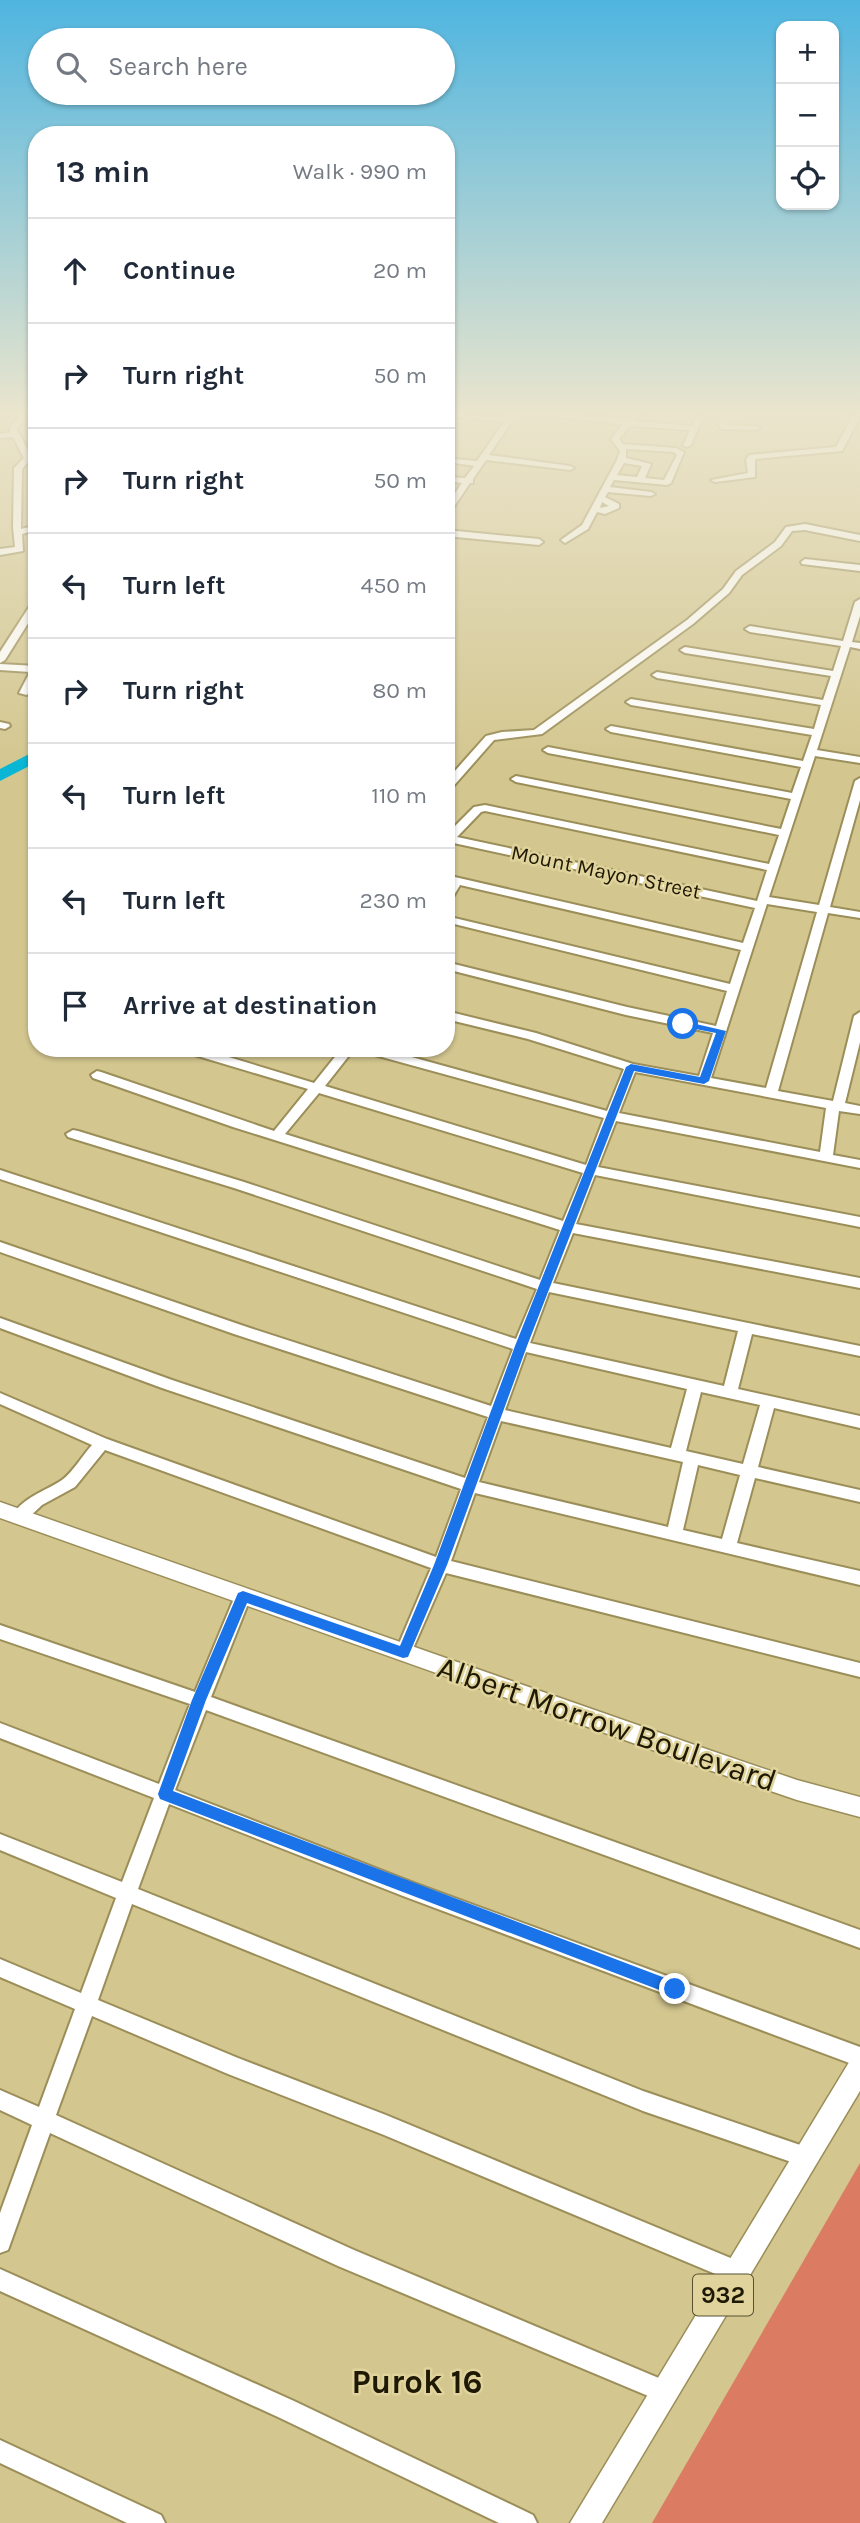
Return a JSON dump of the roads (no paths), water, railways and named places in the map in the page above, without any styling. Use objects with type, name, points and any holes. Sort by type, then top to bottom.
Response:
[{"type":"main road","name":"Albert Morrow Boulevard","points":[[9,1513],[785,1786],[860,1807]]},
{"type":"main road","name":"932","points":[[585,2523],[860,2068]]},
{"type":"street","points":[[0,552],[20,549],[19,532]]},
{"type":"street","points":[[565,540],[578,532]]},
{"type":"street","points":[[455,778],[490,738],[538,732],[686,625],[726,591],[739,573],[779,544],[787,532]]},
{"type":"street","points":[[829,532],[860,538]]},
{"type":"street","points":[[455,536],[463,539],[540,542]]},
{"type":"street","points":[[806,562],[860,568]]},
{"type":"street","points":[[704,1081],[860,602]]},
{"type":"street","points":[[0,660],[28,615]]},
{"type":"street","points":[[750,629],[860,646]]},
{"type":"street","points":[[685,650],[836,674]]},
{"type":"street","points":[[0,667],[28,669]]},
{"type":"street","points":[[657,675],[827,703]]},
{"type":"street","points":[[24,693],[28,686]]},
{"type":"street","points":[[631,702],[817,733]]},
{"type":"street","points":[[611,729],[807,765]]},
{"type":"street","points":[[548,750],[796,797]]},
{"type":"street","points":[[811,752],[860,760]]},
{"type":"street","points":[[516,779],[785,833]]},
{"type":"street","points":[[771,1094],[860,781]]},
{"type":"street","points":[[455,832],[478,808],[485,808],[773,868]]},
{"type":"street","name":"Mount Mayon Street","points":[[455,840],[763,903],[860,915]]},
{"type":"street","points":[[455,881],[749,947]]},
{"type":"street","points":[[455,921],[735,989]]},
{"type":"street","points":[[455,967],[626,1011],[721,1031]]},
{"type":"street","points":[[826,1157],[835,1106],[860,1016]]},
{"type":"street","points":[[455,1017],[532,1036],[631,1067],[860,1110]]},
{"type":"street","points":[[214,1057],[589,1170],[860,1222]]},
{"type":"street","points":[[278,1135],[342,1057]]},
{"type":"street","points":[[397,1057],[611,1116],[860,1164]]},
{"type":"street","points":[[403,1653],[441,1565],[521,1346],[631,1067]]},
{"type":"street","points":[[97,1075],[567,1227],[860,1283]]},
{"type":"street","points":[[73,1134],[239,1185],[544,1286],[860,1351]]},
{"type":"street","points":[[0,1174],[521,1346],[860,1422]]},
{"type":"street","points":[[0,1247],[214,1322],[497,1414],[860,1496]]},
{"type":"street","points":[[0,1323],[167,1384],[469,1486],[860,1578]]},
{"type":"street","points":[[730,1393],[746,1328]]},
{"type":"street","points":[[674,1535],[695,1385]]},
{"type":"street","points":[[0,1398],[102,1443],[441,1565],[860,1670]]},
{"type":"street","points":[[728,1546],[768,1402]]},
{"type":"street","points":[[9,1513],[69,1483],[102,1443]]},
{"type":"street","points":[[0,2242],[85,2004],[199,1700],[243,1597]]},
{"type":"street","points":[[0,1632],[199,1700],[860,1939]]},
{"type":"street","points":[[0,1730],[397,1885],[860,2057]]},
{"type":"street","points":[[0,1842],[631,2096],[806,2157]]},
{"type":"street","points":[[0,1968],[235,2067],[386,2124],[737,2272]]},
{"type":"street","points":[[0,2100],[346,2258],[665,2392]]},
{"type":"street","points":[[0,2280],[286,2409],[525,2523]]},
{"type":"street","points":[[0,2451],[153,2523]]},
{"type":"waterway","points":[[0,776],[28,760]]},
{"type":"district","name":"Purok 16","points":[[417,2382]]}]
